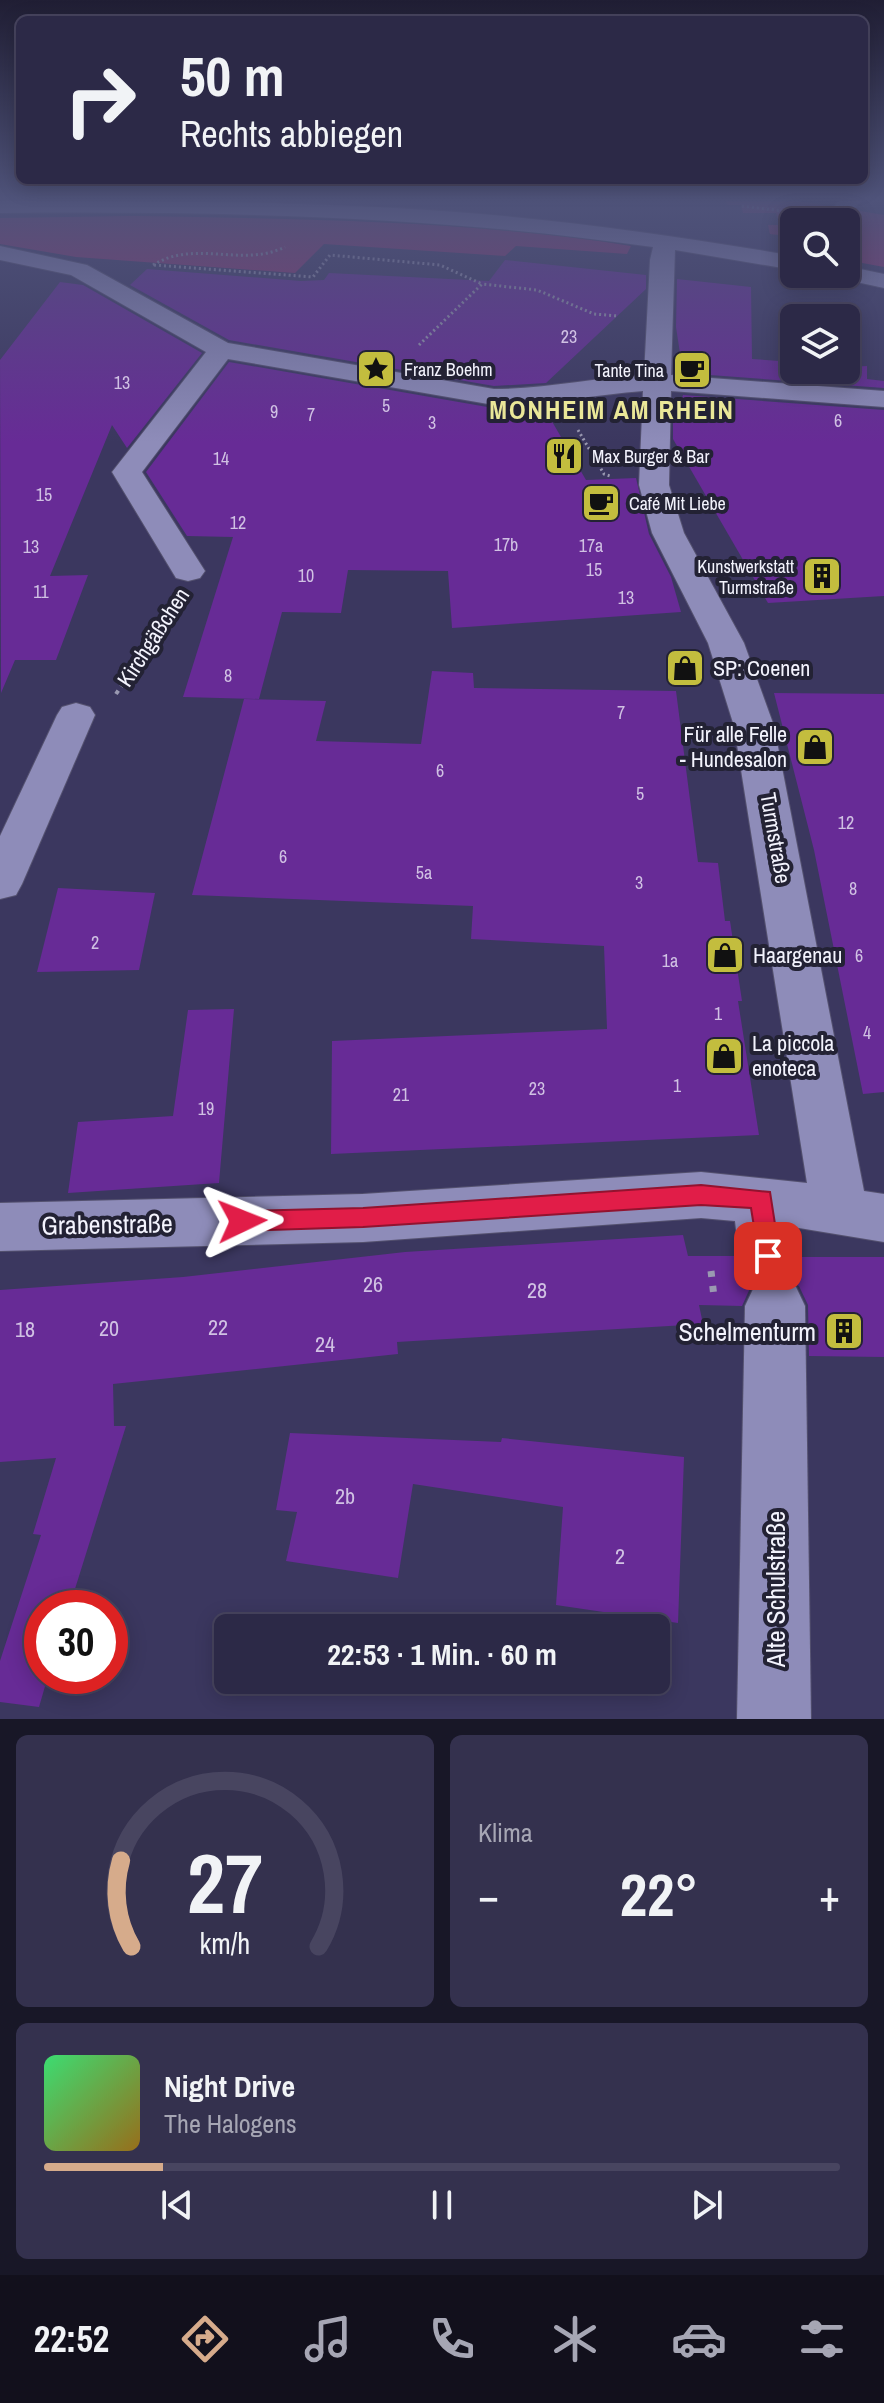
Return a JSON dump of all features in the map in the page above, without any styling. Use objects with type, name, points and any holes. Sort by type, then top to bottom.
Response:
[{"type":"street","points":[[99,281],[221,350],[459,391],[515,397],[620,382],[656,382],[884,399]]},
{"type":"street","name":"Turmstraße","points":[[660,281],[654,485],[668,533],[726,643],[754,726],[862,1214]]},
{"type":"street","name":"Kirchgäßchen","points":[[188,571],[127,472],[221,350]]},
{"type":"street","points":[[0,884],[76,715]]},
{"type":"street","name":"Grabenstraße","points":[[0,1227],[363,1218],[701,1195],[761,1199],[862,1214]]},
{"type":"street","name":"Alte Schulstraße","points":[[761,1199],[771,1281],[776,1459],[774,1719]]},
{"type":"path","points":[[476,281],[537,290],[594,314],[659,319]]},
{"type":"path","points":[[418,346],[482,284]]},
{"type":"path","points":[[555,393],[604,474],[654,485]]},
{"type":"path","name":"Kirchgäßchen","points":[[76,715],[114,696],[190,585],[188,571]]},
{"type":"building","points":[[134,281],[646,281],[646,289],[546,383],[494,386],[229,340],[130,285]]},
{"type":"building","points":[[677,281],[751,287],[752,359],[780,361],[780,380],[683,373],[676,327]]},
{"type":"building","points":[[60,282],[83,285],[202,353],[127,448],[112,425],[50,576],[88,575],[56,660],[15,660],[1,693],[0,360]]},
{"type":"building","points":[[229,362],[493,408],[520,407],[514,413],[550,418],[586,480],[636,478],[649,534],[671,577],[681,612],[452,628],[448,571],[348,570],[341,613],[282,612],[259,699],[183,697],[233,537],[187,536],[146,472]]},
{"type":"building","points":[[860,366],[867,366],[867,379],[884,381],[884,388],[830,384],[860,384]]},
{"type":"building","points":[[683,395],[884,410],[884,596],[768,603],[673,439],[673,423]]},
{"type":"building","points":[[432,671],[473,673],[474,688],[676,691],[698,862],[718,863],[725,921],[730,921],[742,1001],[738,1001],[759,1135],[331,1154],[332,1041],[607,1029],[604,946],[471,939],[473,906],[192,895],[244,699],[326,701],[316,741],[421,744]]},
{"type":"building","points":[[774,693],[884,694],[884,1092],[863,1094],[814,850]]},
{"type":"building","points":[[58,888],[155,893],[139,970],[37,972]]},
{"type":"building","points":[[234,1009],[219,1183],[68,1193],[78,1122],[173,1116],[188,1010]]},
{"type":"building","points":[[683,1235],[688,1256],[736,1256],[745,1275],[760,1281],[751,1286],[742,1306],[699,1305],[703,1324],[397,1342],[398,1354],[113,1384],[114,1426],[126,1426],[75,1590],[24,1590],[24,1694],[43,1694],[39,1707],[0,1702],[0,1661],[41,1535],[33,1534],[56,1458],[0,1462],[0,1290],[183,1277],[405,1252]]},
{"type":"building","name":"Schelmenturm","points":[[800,1257],[884,1257],[884,1357],[809,1356],[808,1305],[799,1286],[783,1279],[791,1275]]},
{"type":"building","points":[[290,1433],[501,1442],[502,1438],[684,1457],[678,1623],[670,1622],[670,1614],[617,1614],[556,1605],[563,1507],[413,1484],[398,1578],[286,1561],[297,1512],[276,1510]]},
{"type":"place","name":"Franz Boehm","points":[[376,369]]},
{"type":"place","name":"Tante Tina","points":[[692,370]]},
{"type":"place","name":"Max Burger & Bar","points":[[564,456]]},
{"type":"place","name":"Café Mit Liebe","points":[[601,503]]},
{"type":"place","name":"Kunstwerkstatt Turmstraße","points":[[822,576]]},
{"type":"place","name":"SP: Coenen","points":[[685,668]]},
{"type":"place","name":"Für alle Felle - Hundesalon","points":[[815,747]]},
{"type":"place","name":"Haargenau","points":[[725,955]]},
{"type":"place","name":"La piccola enoteca","points":[[724,1056]]},
{"type":"place","name":"Schelmenturm","points":[[844,1331]]},
{"type":"district","name":"MONHEIM AM RHEIN","points":[[612,409]]},
{"type":"route","points":[[242,1221],[363,1218],[701,1195],[761,1199],[768,1256]]}]
